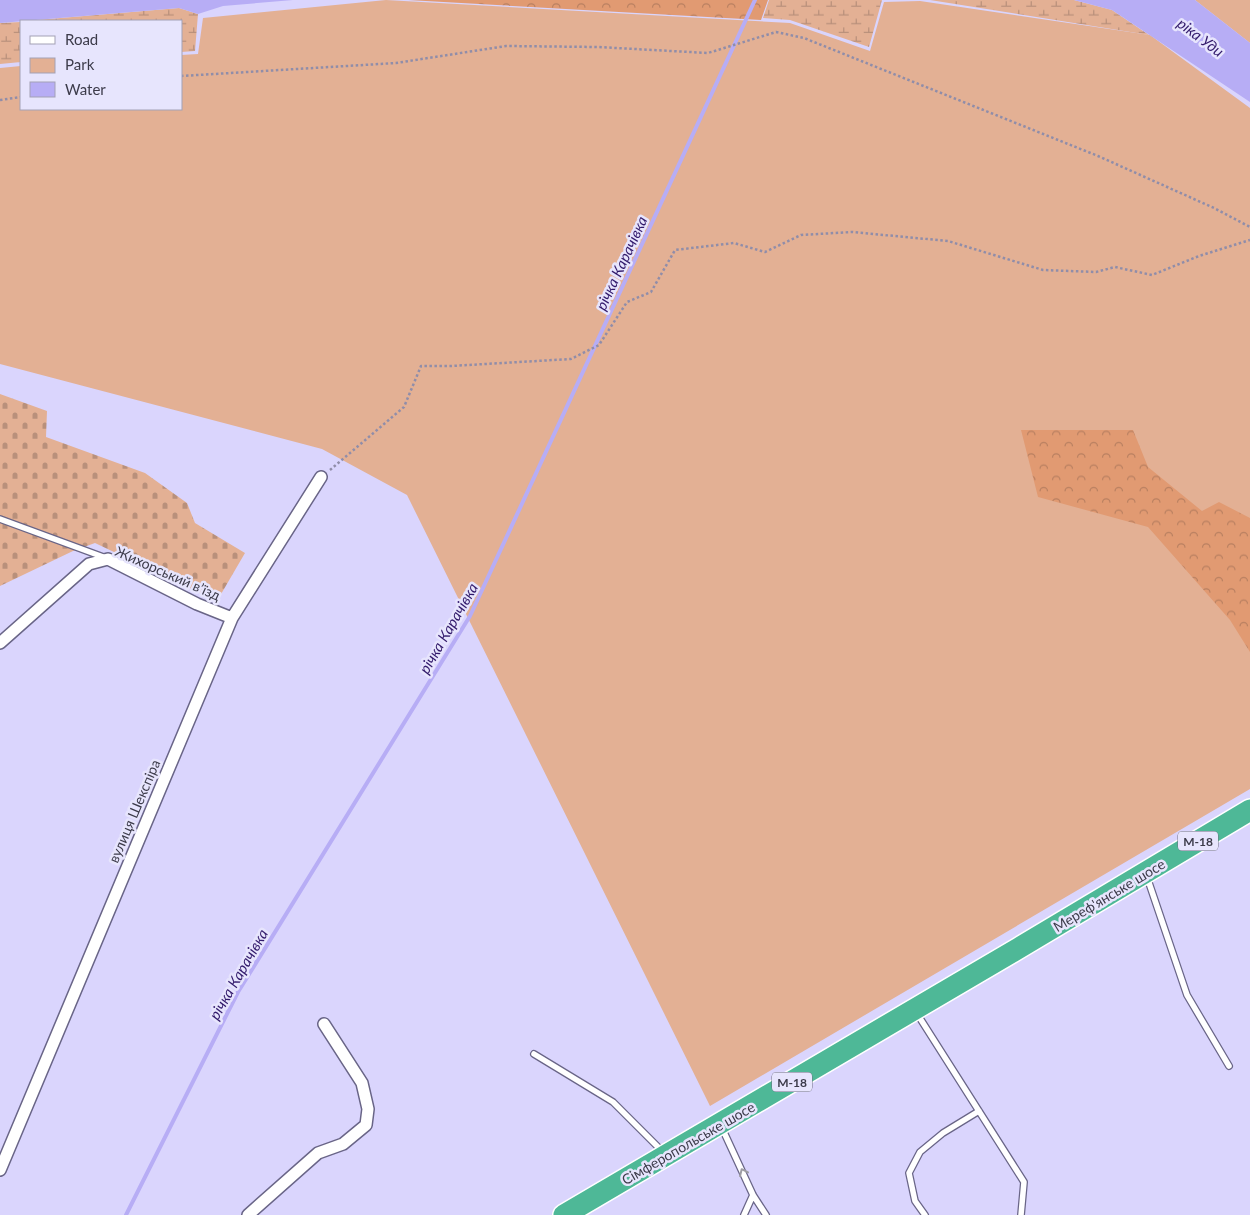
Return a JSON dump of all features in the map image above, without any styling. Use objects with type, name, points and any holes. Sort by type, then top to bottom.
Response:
[{"type":"highway","name":"Мереф'янське шосе","points":[[1019,948],[1250,810]]},
{"type":"highway","name":"Сімферопольське шосе","points":[[564,1215],[1019,948]]},
{"type":"street","name":"вулиця Шекспіра","points":[[0,1170],[232,618],[321,477]]},
{"type":"street","name":"Жихорський в’їзд","points":[[0,643],[90,564],[108,559],[197,604],[232,618]]},
{"type":"street","points":[[248,1215],[318,1153],[343,1144],[366,1126],[368,1109],[362,1083],[324,1024]]},
{"type":"lane","points":[[0,519],[108,559]]},
{"type":"lane","points":[[1146,872],[1187,995],[1228,1066]]},
{"type":"lane","points":[[915,1010],[1024,1182],[1022,1214]]},
{"type":"lane","points":[[534,1054],[613,1102],[666,1155]]},
{"type":"lane","points":[[925,1215],[916,1201],[909,1173],[920,1152],[943,1133],[979,1111]]},
{"type":"lane","points":[[720,1124],[754,1195],[766,1215]]},
{"type":"lane","points":[[744,1215],[754,1195]]},
{"type":"path","points":[[182,76],[396,63],[506,46],[598,47],[708,53],[776,32],[804,38],[1098,156],[1214,208],[1250,227]]},
{"type":"path","points":[[0,100],[20,97]]},
{"type":"path","points":[[321,477],[404,407],[421,366],[571,359],[599,345],[627,302],[651,292],[675,250],[734,243],[765,252],[801,235],[852,232],[948,241],[1043,270],[1096,272],[1115,267],[1152,275],[1198,256],[1250,240]]},
{"type":"green space","points":[[386,0],[790,23],[870,51],[884,2],[920,1],[1150,35],[1250,108],[1250,789],[710,1106],[407,495],[322,449],[0,364],[0,68],[20,66],[20,110],[182,110],[182,55],[198,54],[203,18]]},
{"type":"green space","points":[[408,0],[768,0],[761,20]]},
{"type":"green space","points":[[769,0],[882,0],[869,47],[790,20],[763,18]]},
{"type":"green space","points":[[930,0],[1074,0],[1112,10],[1149,35]]},
{"type":"green space","points":[[1195,0],[1250,0],[1250,43]]},
{"type":"green space","points":[[179,8],[198,14],[195,51],[182,52],[182,20],[37,20]]},
{"type":"green space","points":[[20,22],[20,62],[0,64],[0,23]]},
{"type":"green space","points":[[0,394],[47,411],[46,437],[145,473],[187,503],[195,523],[245,553],[217,601],[95,543],[73,551],[0,586]]},
{"type":"green space","points":[[1021,430],[1133,430],[1148,467],[1202,511],[1219,502],[1250,518],[1250,652],[1230,620],[1148,527],[1038,497]]},
{"type":"water","points":[[0,0],[293,0],[223,6],[198,14],[179,8],[0,23]]},
{"type":"water","name":"ріка Уди","points":[[1074,0],[1195,0],[1250,43],[1250,102],[1112,10]]},
{"type":"waterway","name":"річка Карачівка","points":[[126,1215],[238,992],[470,616],[755,0]]}]
